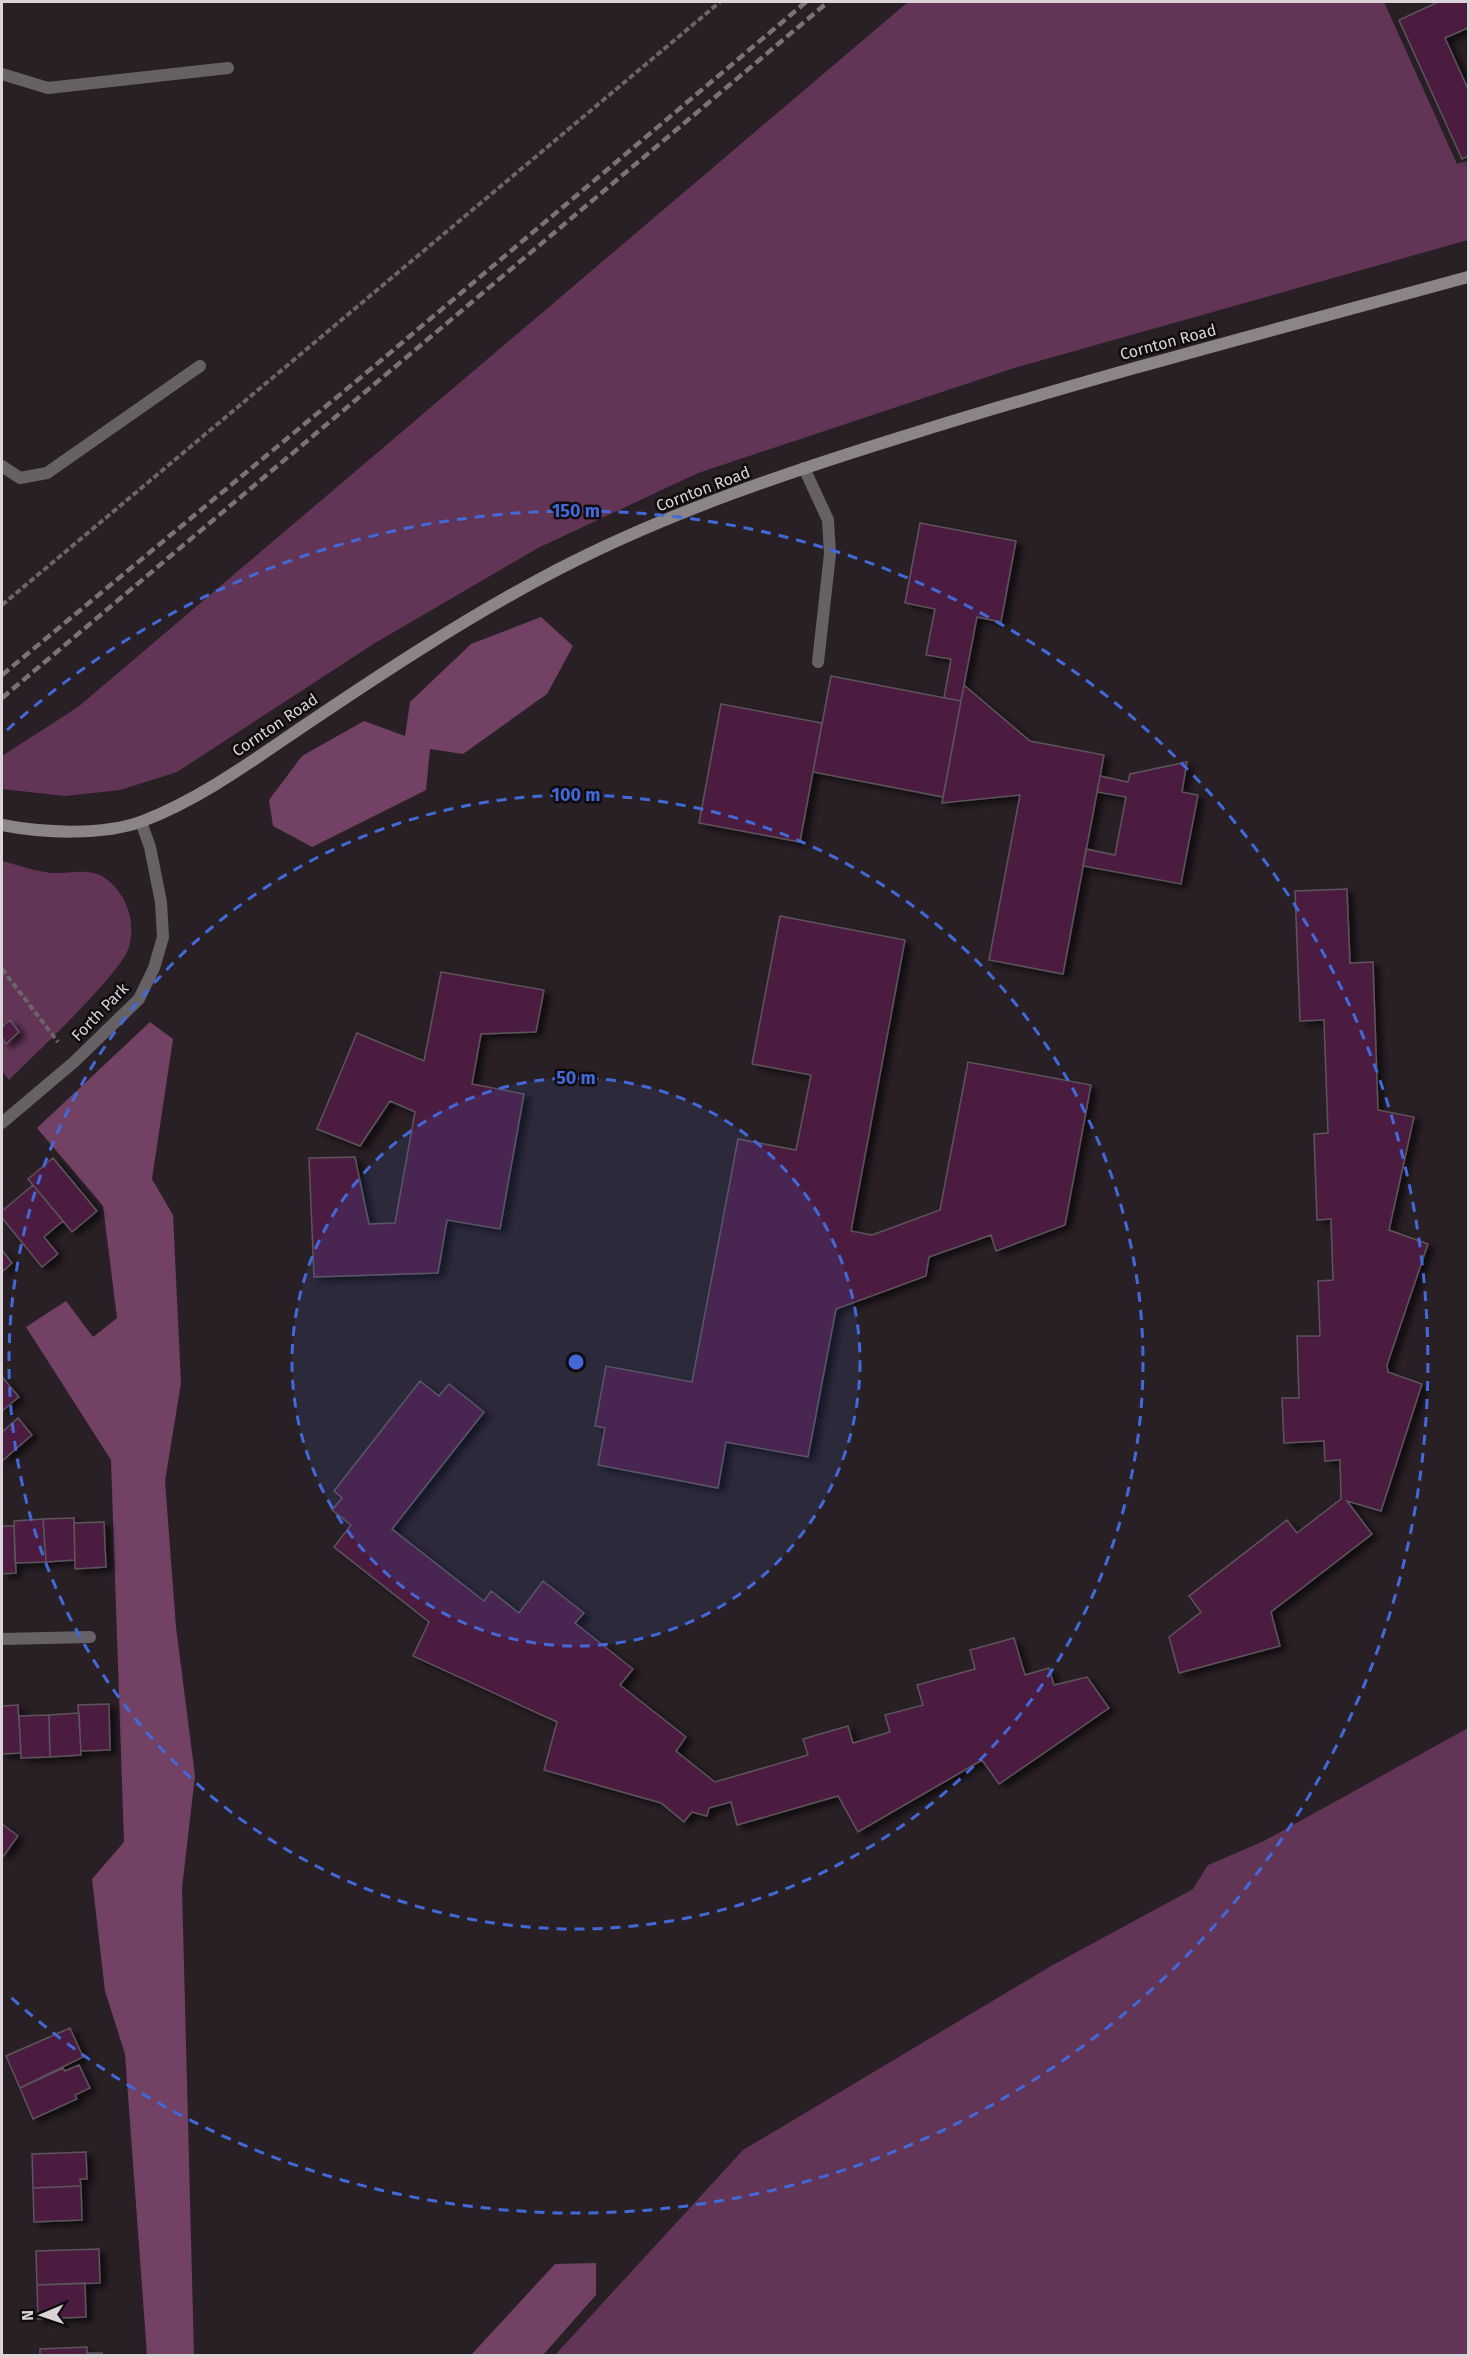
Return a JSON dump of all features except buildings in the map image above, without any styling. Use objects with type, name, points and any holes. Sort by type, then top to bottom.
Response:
[{"type":"main road","name":"Cornton Road","points":[[2,825],[31,831],[78,832],[141,822],[217,784],[422,646],[539,579],[628,535],[804,468],[1026,398],[1468,277]]},
{"type":"street","points":[[2,74],[48,88],[228,68]]},
{"type":"street","points":[[2,466],[20,478],[47,473],[200,366]]},
{"type":"street","points":[[804,468],[828,520],[830,554],[818,662]]},
{"type":"street","name":"Forth Park","points":[[2,1123],[74,1062],[139,999],[154,968],[163,937],[162,902],[150,847],[141,822]]},
{"type":"street","points":[[2,1640],[90,1637]]},
{"type":"path","points":[[2,605],[720,2]]},
{"type":"path","points":[[2,969],[74,1062]]},
{"type":"shaded area","points":[[908,2],[1384,2],[1457,164],[1468,160],[1468,240],[1014,368],[698,473],[538,548],[375,643],[177,772],[120,790],[65,796],[2,789],[2,756],[78,707]]},
{"type":"shaded area","points":[[541,617],[573,646],[547,694],[463,754],[430,749],[426,790],[312,847],[273,826],[269,800],[302,756],[364,721],[405,736],[410,702],[471,644]]},
{"type":"shaded area","points":[[2,861],[51,873],[86,872],[105,878],[124,900],[131,928],[129,947],[110,976],[75,1015],[9,1080],[2,1071]]},
{"type":"shaded area","points":[[150,1022],[173,1039],[152,1179],[173,1215],[181,1383],[165,1481],[176,1627],[195,1776],[182,1888],[194,2356],[147,2355],[125,2054],[105,1991],[92,1879],[124,1842],[111,1460],[26,1327],[66,1301],[93,1337],[117,1318],[103,1206],[37,1128]]},
{"type":"shaded area","points":[[1468,1728],[1468,2355],[555,2355],[743,2150],[1051,1966],[1193,1889],[1208,1865],[1264,1841]]},
{"type":"shaded area","points":[[596,2263],[596,2295],[543,2355],[471,2355],[555,2264]]},
{"type":"railway","points":[[2,675],[372,368],[806,2]]},
{"type":"railway","points":[[2,698],[828,2]]}]
